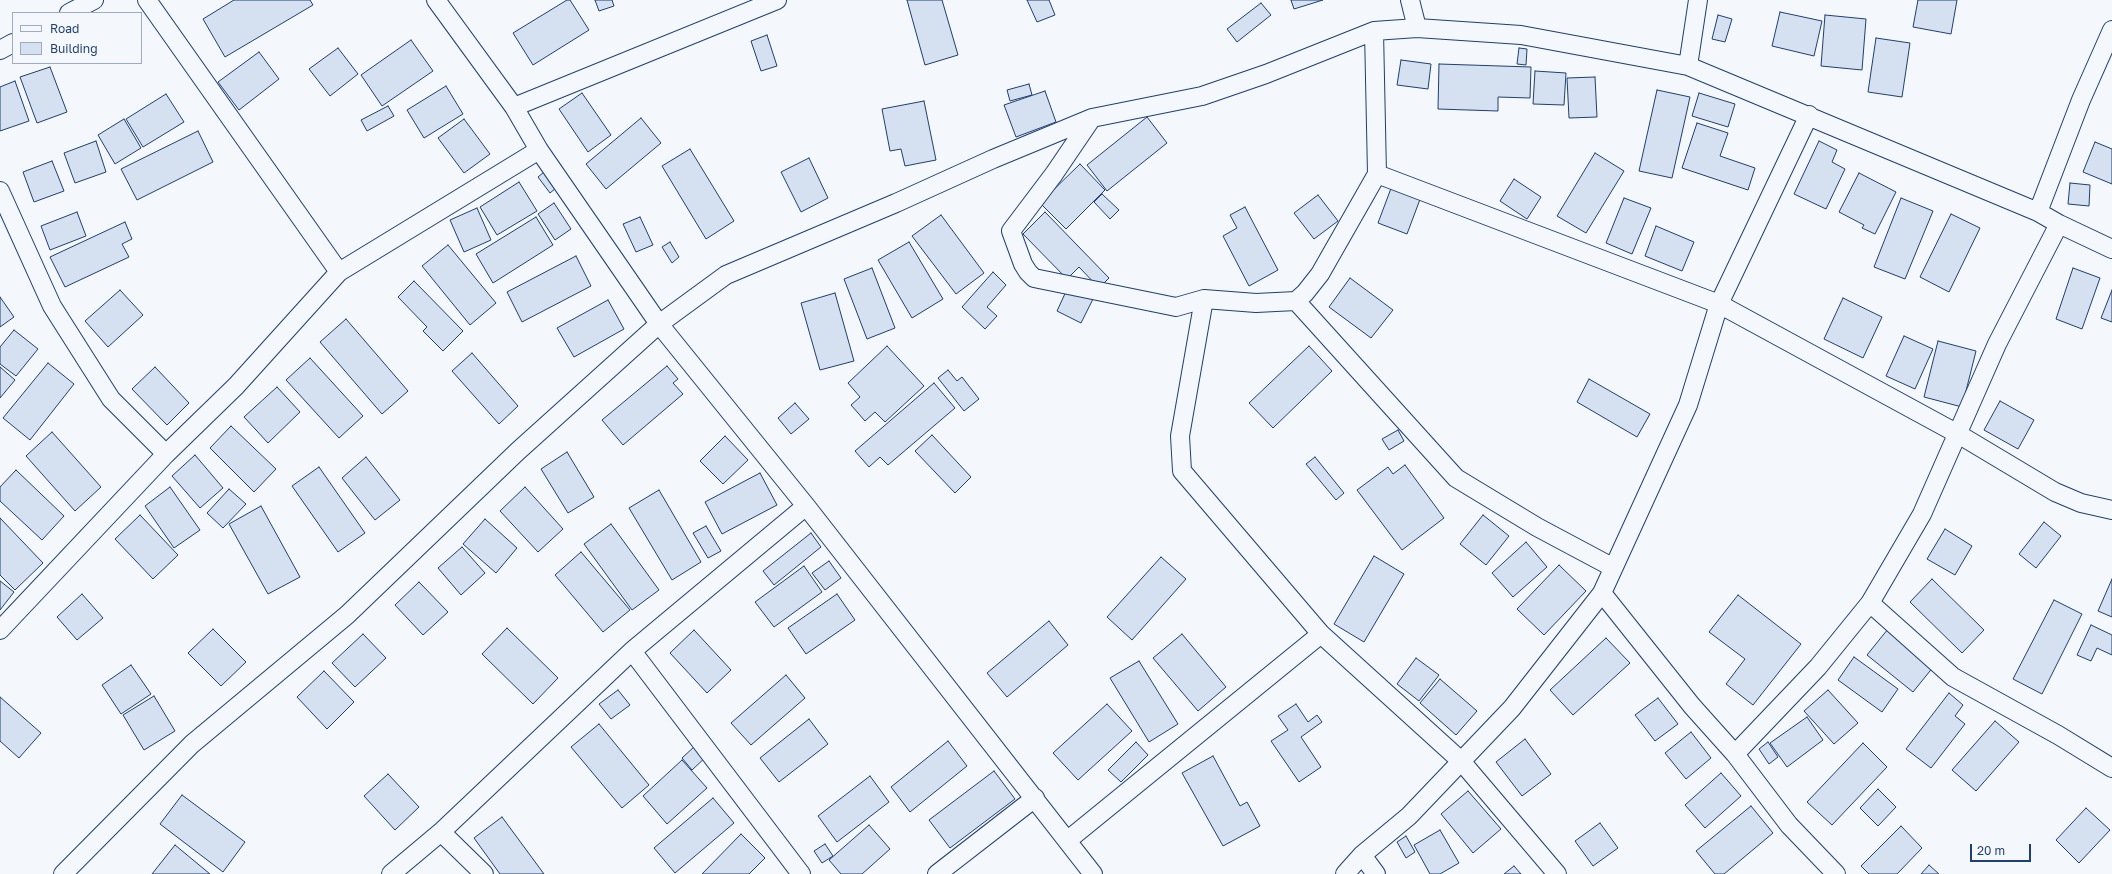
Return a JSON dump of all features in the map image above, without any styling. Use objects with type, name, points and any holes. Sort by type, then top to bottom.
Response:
[{"type":"street","points":[[72,12],[94,0]]},
{"type":"street","points":[[147,0],[340,272]]},
{"type":"street","points":[[436,0],[514,107],[539,150],[659,324],[806,506],[1093,874]]},
{"type":"street","points":[[514,107],[777,0]]},
{"type":"street","points":[[1410,0],[1416,28]]},
{"type":"street","points":[[1688,66],[1698,0]]},
{"type":"street","points":[[63,874],[192,744],[347,615],[518,451],[659,324],[726,275],[896,203],[993,159],[1092,118],[1202,96],[1266,74],[1374,31],[1416,28],[1522,35],[1688,66],[1809,115],[2038,212],[2058,224],[2112,249]]},
{"type":"street","points":[[2038,212],[2081,100],[2112,30]]},
{"type":"street","points":[[1092,118],[1054,174],[1011,231],[1023,264],[1034,278],[1176,307],[1204,300],[1256,303],[1296,300],[1305,294],[1320,274],[1377,174],[1374,31]]},
{"type":"street","points":[[0,50],[12,44]]},
{"type":"street","points":[[1345,874],[1362,855],[1408,816],[1512,708],[1602,593],[1612,567],[1688,405],[1719,304],[1809,115]]},
{"type":"street","points":[[0,630],[166,454],[236,386],[340,272],[539,150]]},
{"type":"street","points":[[1377,174],[1719,304],[1958,434],[2055,492],[2081,503],[2112,510]]},
{"type":"street","points":[[0,191],[52,306],[111,399],[166,454]]},
{"type":"street","points":[[1735,754],[1818,667],[1870,603],[1922,514],[1997,344],[2058,224]]},
{"type":"street","points":[[1204,300],[1180,436],[1182,471],[1321,634],[1461,761],[1557,874]]},
{"type":"street","points":[[1296,300],[1456,478],[1537,527],[1612,567]]},
{"type":"street","points":[[391,874],[440,832],[632,651],[806,506]]},
{"type":"street","points":[[1602,593],[1692,706],[1735,754],[1789,825],[1836,874]]},
{"type":"street","points":[[1870,603],[1953,677],[2058,735],[2112,768]]},
{"type":"street","points":[[1068,840],[1321,634]]},
{"type":"street","points":[[632,651],[801,874]]},
{"type":"street","points":[[937,874],[1035,798]]},
{"type":"street","points":[[440,832],[484,874]]},
{"type":"street","points":[[1362,855],[1376,874]]},
{"type":"building","points":[[234,0],[310,0],[313,5],[225,57],[203,19]]},
{"type":"building","points":[[567,0],[570,0],[589,30],[533,65],[513,33]]},
{"type":"building","points":[[595,0],[612,0],[614,6],[599,11]]},
{"type":"building","points":[[907,0],[942,0],[958,55],[925,65]]},
{"type":"building","points":[[1027,0],[1049,0],[1055,15],[1037,22]]},
{"type":"building","points":[[1291,0],[1323,0],[1294,9]]},
{"type":"building","points":[[1918,0],[1957,0],[1951,34],[1913,27]]},
{"type":"building","points":[[1261,3],[1271,15],[1237,42],[1227,29]]},
{"type":"building","points":[[1780,12],[1822,21],[1814,56],[1772,46]]},
{"type":"building","points":[[1718,15],[1732,19],[1725,42],[1712,39]]},
{"type":"building","points":[[1825,15],[1866,19],[1862,70],[1821,66]]},
{"type":"building","points":[[767,35],[777,66],[761,71],[751,41]]},
{"type":"building","points":[[1876,38],[1910,43],[1902,97],[1868,92]]},
{"type":"building","points":[[411,40],[433,71],[382,106],[361,75]]},
{"type":"building","points":[[338,48],[358,74],[330,96],[309,69]]},
{"type":"building","points":[[1519,48],[1527,49],[1526,65],[1517,64]]},
{"type":"building","points":[[259,52],[279,79],[239,110],[218,82]]},
{"type":"building","points":[[1401,60],[1431,64],[1428,89],[1397,85]]},
{"type":"building","points":[[1439,64],[1531,67],[1530,98],[1498,97],[1498,111],[1438,109]]},
{"type":"building","points":[[50,67],[67,112],[37,123],[20,77]]},
{"type":"building","points":[[1535,71],[1566,73],[1564,105],[1533,104]]},
{"type":"building","points":[[1595,77],[1597,117],[1569,118],[1567,78]]},
{"type":"building","points":[[15,81],[29,121],[0,131],[0,87]]},
{"type":"building","points":[[1029,84],[1032,95],[1010,101],[1007,90]]},
{"type":"building","points":[[446,86],[463,114],[424,138],[407,110]]},
{"type":"building","points":[[1657,90],[1690,97],[1672,178],[1639,171]]},
{"type":"building","points":[[1045,91],[1056,122],[1016,137],[1004,105]]},
{"type":"building","points":[[582,93],[611,135],[588,152],[559,109]]},
{"type":"building","points":[[1699,93],[1735,104],[1728,127],[1692,116]]},
{"type":"building","points":[[166,94],[184,122],[143,147],[126,119]]},
{"type":"building","points":[[924,101],[936,160],[905,166],[901,149],[890,151],[882,109]]},
{"type":"building","points":[[388,106],[394,116],[367,131],[361,120]]},
{"type":"building","points":[[1147,117],[1167,143],[1107,191],[1087,165]]},
{"type":"building","points":[[641,118],[661,143],[606,189],[586,164]]},
{"type":"building","points":[[124,119],[141,148],[115,164],[98,135]]},
{"type":"building","points":[[464,119],[490,154],[464,173],[438,138]]},
{"type":"building","points":[[1697,123],[1728,133],[1720,156],[1755,168],[1748,190],[1682,168]]},
{"type":"building","points":[[198,131],[213,162],[137,200],[121,169]]},
{"type":"building","points":[[96,141],[106,172],[75,183],[64,153]]},
{"type":"building","points":[[1819,141],[1837,150],[1832,162],[1845,169],[1826,209],[1794,194]]},
{"type":"building","points":[[2095,142],[2112,149],[2112,184],[2083,172]]},
{"type":"building","points":[[690,149],[734,221],[706,239],[662,166]]},
{"type":"building","points":[[1595,153],[1624,171],[1586,233],[1557,216]]},
{"type":"building","points":[[809,158],[828,198],[801,212],[781,172]]},
{"type":"building","points":[[52,161],[64,191],[34,202],[23,172]]},
{"type":"building","points":[[1080,164],[1105,190],[1066,229],[1040,203]]},
{"type":"building","points":[[544,172],[556,188],[550,193],[538,177]]},
{"type":"building","points":[[1859,173],[1896,192],[1875,234],[1862,228],[1864,225],[1839,212]]},
{"type":"building","points":[[1514,179],[1541,197],[1527,219],[1500,201]]},
{"type":"building","points":[[519,182],[537,211],[497,235],[480,207]]},
{"type":"building","points":[[1393,183],[1422,194],[1407,234],[1378,223]]},
{"type":"building","points":[[2070,183],[2090,185],[2089,206],[2068,204]]},
{"type":"building","points":[[1102,194],[1119,210],[1110,219],[1094,202]]},
{"type":"building","points":[[1318,195],[1338,221],[1314,239],[1294,213]]},
{"type":"building","points":[[1624,198],[1651,208],[1632,254],[1606,243]]},
{"type":"building","points":[[1901,198],[1933,211],[1905,279],[1874,267]]},
{"type":"building","points":[[554,203],[571,229],[555,240],[538,214]]},
{"type":"building","points":[[1245,207],[1278,270],[1249,286],[1223,236],[1237,228],[1230,215]]},
{"type":"building","points":[[477,208],[491,240],[464,252],[450,220]]},
{"type":"building","points":[[77,212],[86,236],[50,250],[41,226]]},
{"type":"building","points":[[1045,212],[1109,278],[1099,288],[1079,267],[1067,279],[1023,234]]},
{"type":"building","points":[[1951,214],[1980,228],[1949,292],[1920,277]]},
{"type":"building","points":[[941,215],[984,273],[956,294],[912,236]]},
{"type":"building","points":[[536,217],[553,245],[493,283],[476,254]]},
{"type":"building","points":[[640,217],[653,245],[636,252],[623,224]]},
{"type":"building","points":[[125,222],[132,239],[122,244],[129,257],[65,287],[50,257]]},
{"type":"building","points":[[1656,226],[1694,242],[1682,271],[1645,256]]},
{"type":"building","points":[[670,242],[679,257],[672,263],[662,247]]},
{"type":"building","points":[[909,242],[943,299],[912,318],[878,260]]},
{"type":"building","points":[[448,245],[496,303],[470,325],[422,266]]},
{"type":"building","points":[[576,256],[591,286],[522,322],[507,292]]},
{"type":"building","points":[[872,268],[895,328],[867,339],[844,279]]},
{"type":"building","points":[[2073,268],[2100,278],[2082,329],[2056,319]]},
{"type":"building","points":[[993,272],[1006,285],[987,307],[997,316],[985,329],[962,307]]},
{"type":"building","points":[[1350,278],[1393,310],[1371,338],[1329,307]]},
{"type":"building","points":[[414,281],[463,331],[443,351],[423,331],[427,327],[398,297]]},
{"type":"building","points":[[1068,287],[1093,299],[1081,323],[1057,311]]},
{"type":"building","points":[[120,290],[143,315],[108,347],[85,321]]},
{"type":"building","points":[[2112,290],[2112,322],[2101,318]]},
{"type":"building","points":[[835,293],[854,361],[820,370],[801,303]]},
{"type":"building","points":[[0,297],[14,317],[0,327]]},
{"type":"building","points":[[1843,298],[1882,317],[1863,358],[1824,339]]},
{"type":"building","points":[[608,300],[624,329],[574,357],[557,328]]},
{"type":"building","points":[[346,319],[408,391],[382,414],[320,342]]},
{"type":"building","points":[[14,330],[38,349],[16,376],[0,364],[0,347]]},
{"type":"building","points":[[1904,336],[1933,349],[1915,389],[1886,376]]},
{"type":"building","points":[[1938,341],[1976,351],[1962,407],[1924,397]]},
{"type":"building","points":[[887,346],[924,386],[885,422],[875,412],[865,421],[851,405],[860,397],[848,383]]},
{"type":"building","points":[[1309,346],[1332,371],[1273,428],[1249,403]]},
{"type":"building","points":[[472,353],[518,406],[499,424],[452,371]]},
{"type":"building","points":[[310,358],[363,416],[339,438],[286,380]]},
{"type":"building","points":[[48,363],[74,384],[30,440],[3,418]]},
{"type":"building","points":[[667,366],[678,379],[673,383],[683,394],[623,445],[602,420]]},
{"type":"building","points":[[0,367],[15,380],[0,398]]},
{"type":"building","points":[[155,367],[189,403],[167,425],[132,389]]},
{"type":"building","points":[[948,370],[957,381],[962,377],[979,399],[964,411],[938,378]]},
{"type":"building","points":[[1589,379],[1650,414],[1637,437],[1577,402]]},
{"type":"building","points":[[934,383],[955,408],[888,465],[880,457],[869,467],[855,451]]},
{"type":"building","points":[[277,387],[300,412],[268,443],[244,417]]},
{"type":"building","points":[[2000,401],[2034,420],[2018,449],[1984,430]]},
{"type":"building","points":[[795,403],[809,419],[791,434],[778,418]]},
{"type":"building","points":[[231,426],[276,469],[254,492],[210,448]]},
{"type":"building","points":[[1398,430],[1404,441],[1389,450],[1382,439]]},
{"type":"building","points":[[52,432],[101,487],[75,511],[26,456]]},
{"type":"building","points":[[932,435],[971,477],[955,493],[915,451]]},
{"type":"building","points":[[725,436],[748,460],[723,484],[700,461]]},
{"type":"building","points":[[567,452],[594,497],[568,513],[541,469]]},
{"type":"building","points":[[195,455],[223,488],[200,508],[172,476]]},
{"type":"building","points":[[366,457],[400,500],[375,520],[342,478]]},
{"type":"building","points":[[1315,457],[1344,493],[1336,500],[1306,464]]},
{"type":"building","points":[[1405,465],[1444,518],[1402,550],[1357,490],[1388,467],[1393,474]]},
{"type":"building","points":[[319,467],[365,533],[338,552],[292,486]]},
{"type":"building","points":[[16,470],[64,516],[42,540],[0,501],[0,487]]},
{"type":"building","points":[[760,473],[777,505],[722,534],[705,502]]},
{"type":"building","points":[[170,487],[200,530],[174,548],[145,506]]},
{"type":"building","points":[[525,487],[563,529],[538,552],[500,511]]},
{"type":"building","points":[[229,489],[246,504],[223,528],[207,513]]},
{"type":"building","points":[[659,490],[701,562],[672,580],[629,508]]},
{"type":"building","points":[[261,506],[300,577],[268,594],[229,524]]},
{"type":"building","points":[[140,515],[178,555],[153,579],[115,539]]},
{"type":"building","points":[[1483,515],[1509,536],[1486,565],[1460,544]]},
{"type":"building","points":[[0,518],[43,563],[15,590],[0,575]]},
{"type":"building","points":[[485,519],[517,548],[496,573],[463,544]]},
{"type":"building","points":[[2044,522],[2061,536],[2036,568],[2019,554]]},
{"type":"building","points":[[611,524],[659,590],[632,610],[584,544]]},
{"type":"building","points":[[706,526],[721,551],[708,558],[693,533]]},
{"type":"building","points":[[1945,529],[1972,546],[1955,575],[1927,559]]},
{"type":"building","points":[[811,533],[821,547],[774,585],[763,571]]},
{"type":"building","points":[[1526,542],[1547,567],[1513,597],[1492,573]]},
{"type":"building","points":[[462,547],[485,573],[461,595],[438,568]]},
{"type":"building","points":[[581,552],[630,610],[603,632],[555,575]]},
{"type":"building","points":[[1374,556],[1404,574],[1364,642],[1334,624]]},
{"type":"building","points":[[1161,557],[1186,579],[1132,640],[1107,617]]},
{"type":"building","points":[[829,561],[841,578],[825,590],[812,573]]},
{"type":"building","points":[[1559,565],[1586,591],[1544,635],[1517,609]]},
{"type":"building","points":[[804,566],[822,592],[774,627],[755,602]]},
{"type":"building","points":[[1932,579],[1984,630],[1962,653],[1910,602]]},
{"type":"building","points":[[2112,579],[2112,617],[2098,611]]},
{"type":"building","points":[[0,581],[14,592],[0,610]]},
{"type":"building","points":[[419,582],[448,612],[423,635],[395,605]]},
{"type":"building","points":[[82,594],[103,618],[77,640],[57,617]]},
{"type":"building","points":[[837,594],[855,620],[806,654],[788,628]]},
{"type":"building","points":[[1738,595],[1801,644],[1753,705],[1726,684],[1745,659],[1709,632]]},
{"type":"building","points":[[2054,600],[2082,614],[2042,694],[2013,679]]},
{"type":"building","points":[[1049,621],[1068,645],[1007,697],[987,673]]},
{"type":"building","points":[[2091,625],[2112,635],[2112,655],[2097,648],[2091,661],[2077,655]]},
{"type":"building","points":[[507,628],[558,678],[533,704],[482,654]]},
{"type":"building","points":[[213,629],[246,662],[221,686],[188,653]]},
{"type":"building","points":[[1888,629],[1934,666],[1913,692],[1867,655]]},
{"type":"building","points":[[694,630],[731,670],[707,693],[670,653]]},
{"type":"building","points":[[363,634],[386,658],[355,687],[332,663]]},
{"type":"building","points":[[1182,634],[1226,687],[1198,711],[1153,658]]},
{"type":"building","points":[[1606,638],[1630,663],[1573,715],[1550,690]]},
{"type":"building","points":[[1854,657],[1898,689],[1882,712],[1838,680]]},
{"type":"building","points":[[1416,658],[1439,675],[1419,701],[1397,684]]},
{"type":"building","points":[[1139,661],[1178,724],[1149,742],[1110,678]]},
{"type":"building","points":[[131,665],[151,694],[121,714],[102,685]]},
{"type":"building","points":[[324,671],[354,702],[327,729],[297,697]]},
{"type":"building","points":[[786,675],[805,698],[751,745],[731,723]]},
{"type":"building","points":[[1440,679],[1477,711],[1456,735],[1420,703]]},
{"type":"building","points":[[618,690],[630,705],[611,719],[599,704]]},
{"type":"building","points":[[1828,690],[1858,723],[1834,744],[1804,711]]},
{"type":"building","points":[[1949,693],[1963,705],[1955,716],[1965,724],[1931,768],[1906,749]]},
{"type":"building","points":[[154,696],[175,731],[144,750],[123,715]]},
{"type":"building","points":[[0,697],[41,733],[19,758],[0,741]]},
{"type":"building","points":[[1658,698],[1678,724],[1655,741],[1635,715]]},
{"type":"building","points":[[1107,704],[1132,731],[1078,780],[1053,753]]},
{"type":"building","points":[[1296,704],[1308,722],[1317,715],[1322,722],[1301,737],[1321,767],[1299,782],[1271,741],[1288,730],[1278,716]]},
{"type":"building","points":[[1807,717],[1823,740],[1787,767],[1770,743]]},
{"type":"building","points":[[809,719],[828,744],[779,782],[760,758]]},
{"type":"building","points":[[1995,721],[2019,742],[1976,791],[1952,770]]},
{"type":"building","points":[[599,724],[649,785],[622,808],[571,747]]},
{"type":"building","points":[[1691,732],[1711,758],[1686,779],[1665,753]]},
{"type":"building","points":[[1525,739],[1551,774],[1522,796],[1496,762]]},
{"type":"building","points":[[948,741],[967,766],[910,812],[891,787]]},
{"type":"building","points":[[1136,742],[1148,755],[1121,782],[1108,770]]},
{"type":"building","points":[[1768,742],[1778,757],[1769,764],[1759,749]]},
{"type":"building","points":[[1863,743],[1887,767],[1832,825],[1807,802]]},
{"type":"building","points":[[696,745],[707,756],[692,770],[682,758]]},
{"type":"building","points":[[1213,756],[1240,806],[1247,802],[1260,826],[1223,846],[1182,773]]},
{"type":"building","points":[[682,760],[707,788],[667,824],[643,796]]},
{"type":"building","points":[[994,771],[1015,799],[950,848],[929,820]]},
{"type":"building","points":[[1721,773],[1741,796],[1705,828],[1685,805]]},
{"type":"building","points":[[388,774],[419,807],[395,830],[364,796]]},
{"type":"building","points":[[870,776],[889,802],[837,842],[818,816]]},
{"type":"building","points":[[1878,789],[1896,807],[1878,826],[1860,808]]},
{"type":"building","points":[[1468,791],[1501,829],[1473,853],[1441,814]]},
{"type":"building","points":[[182,795],[245,842],[223,872],[160,824]]},
{"type":"building","points":[[713,798],[734,823],[675,873],[654,848]]},
{"type":"building","points":[[1751,806],[1773,833],[1724,874],[1715,874],[1696,851]]},
{"type":"building","points":[[2086,808],[2110,830],[2079,863],[2056,840]]},
{"type":"building","points":[[502,817],[544,874],[500,874],[474,838]]},
{"type":"building","points":[[1600,823],[1618,848],[1593,866],[1575,841]]},
{"type":"building","points":[[869,825],[890,849],[862,874],[841,874],[829,860]]},
{"type":"building","points":[[1901,826],[1922,848],[1897,874],[1869,874],[1861,866]]},
{"type":"building","points":[[1440,830],[1459,863],[1440,874],[1430,874],[1414,845]]},
{"type":"building","points":[[741,834],[765,858],[749,874],[702,874]]},
{"type":"building","points":[[1406,836],[1415,852],[1406,858],[1397,842]]},
{"type":"building","points":[[825,844],[833,856],[822,863],[814,851]]},
{"type":"building","points":[[175,845],[210,874],[152,874]]},
{"type":"building","points":[[1929,865],[1939,874],[1921,874]]},
{"type":"building","points":[[1514,866],[1521,874],[1504,874]]}]
